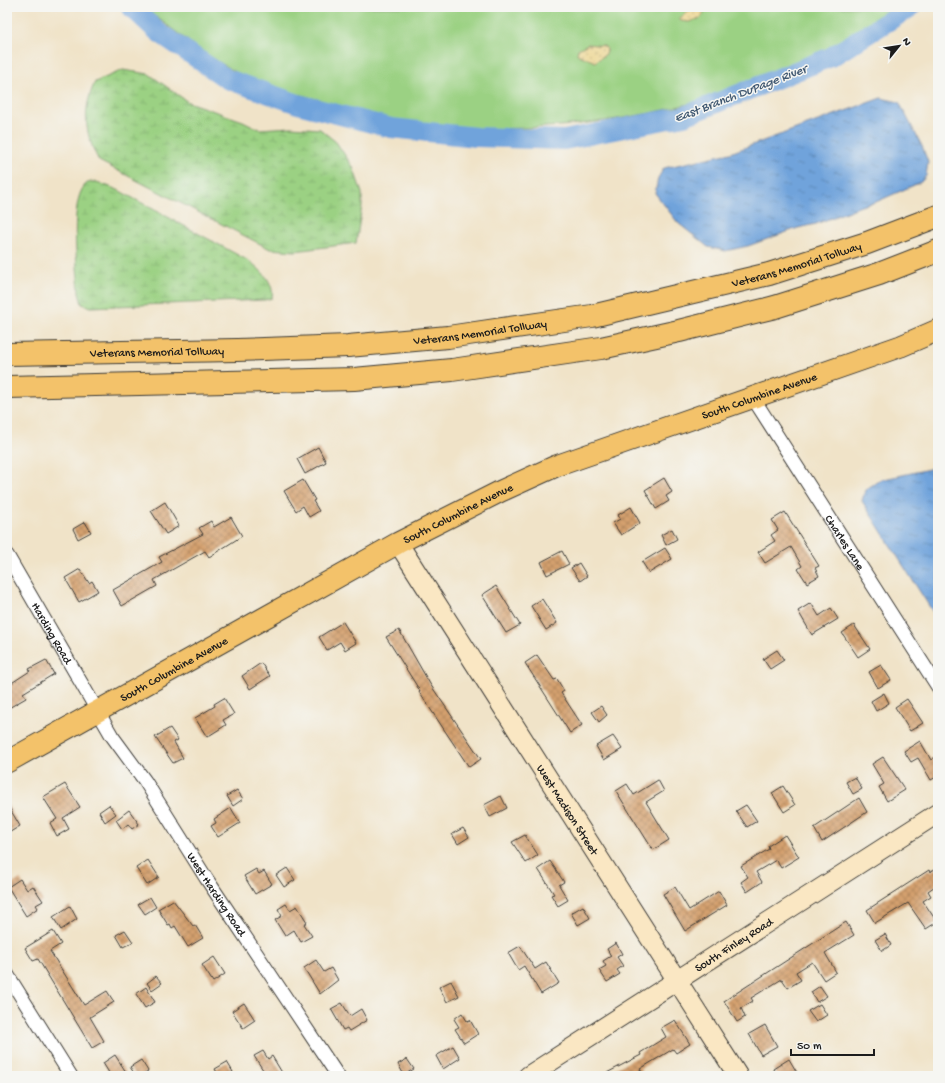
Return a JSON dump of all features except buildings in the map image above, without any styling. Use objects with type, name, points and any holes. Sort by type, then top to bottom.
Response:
[{"type":"highway","name":"Veterans Memorial Tollway","points":[[7,354],[237,350],[348,346],[448,338],[592,316],[673,298],[769,274],[867,243],[938,216]]},
{"type":"highway","points":[[7,387],[354,379],[452,370],[601,348],[679,331],[775,307],[879,274],[938,251]]},
{"type":"main road","name":"South Columbine Avenue","points":[[7,762],[398,543],[501,490],[556,466],[901,346],[938,330]]},
{"type":"street","name":"Charles Lane","points":[[753,398],[938,687]]},
{"type":"street","name":"West Madison Street","points":[[398,543],[738,1076]]},
{"type":"street","name":"Harding Road","points":[[7,555],[97,711]]},
{"type":"street","name":"West Harding Road","points":[[97,711],[112,736],[145,781],[206,878],[338,1076]]},
{"type":"street","name":"South Finley Road","points":[[528,1076],[938,813]]},
{"type":"street","points":[[7,974],[72,1076]]},
{"type":"green space","points":[[143,7],[893,7],[808,60],[778,74],[738,89],[696,102],[653,112],[565,126],[477,128],[434,126],[391,119],[255,82],[233,71],[194,45]]},
{"type":"green space","points":[[123,70],[149,74],[188,102],[243,121],[259,129],[291,127],[320,129],[336,142],[353,167],[362,193],[362,206],[356,243],[295,251],[270,249],[99,161],[90,141],[86,122],[88,102],[95,82]]},
{"type":"green space","points":[[89,182],[97,182],[118,190],[249,261],[266,276],[271,287],[272,298],[265,300],[91,307],[82,304],[79,293],[75,233],[78,201],[82,189]]},
{"type":"sand","points":[[693,7],[702,7],[704,13],[701,18],[689,22],[681,21],[679,19]]},
{"type":"sand","points":[[588,44],[604,46],[607,49],[606,54],[595,62],[577,54],[578,49]]},
{"type":"water","points":[[881,98],[899,102],[922,146],[928,162],[926,176],[921,182],[876,202],[861,206],[816,224],[798,228],[748,246],[725,251],[708,247],[678,223],[655,193],[658,178],[664,168],[730,153]]},
{"type":"water","points":[[938,467],[938,620],[862,501],[865,490],[880,480]]},
{"type":"waterway","name":"East Branch DuPage River","points":[[131,7],[158,32],[227,79],[298,104],[391,128],[476,137],[564,140],[684,116],[831,57],[911,7]]}]
